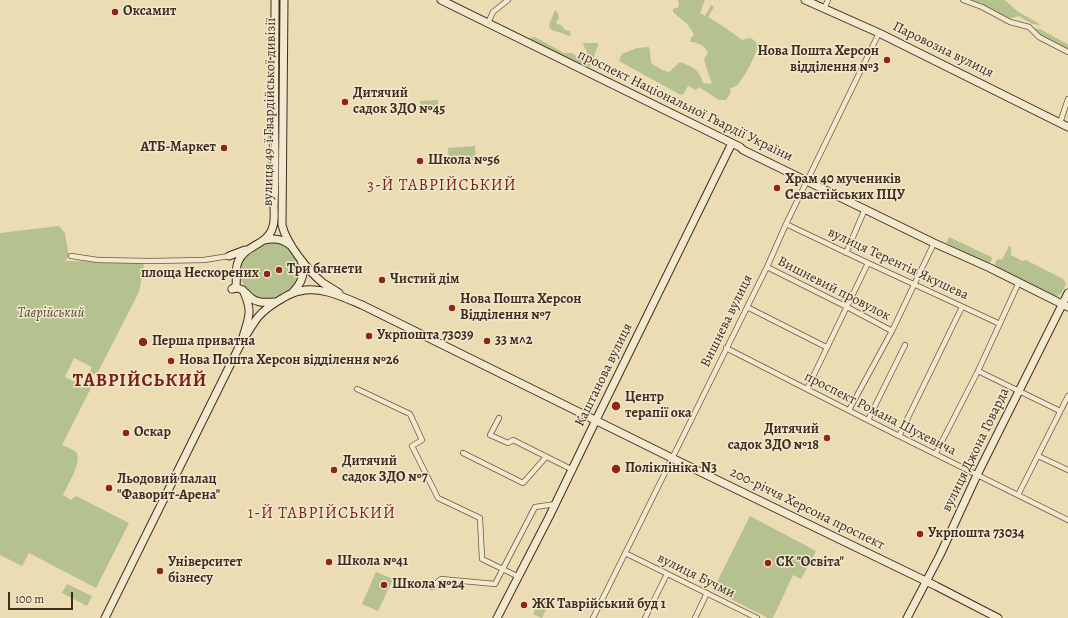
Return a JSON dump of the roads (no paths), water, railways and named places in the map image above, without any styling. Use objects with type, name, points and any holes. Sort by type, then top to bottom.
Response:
[{"type":"street","name":"вулиця 49-ї Гвардійської дивізії","points":[[263,241],[271,233],[274,225],[275,0]]},
{"type":"street","name":"вулиця 49-ї Гвардійської дивізії","points":[[284,0],[282,225],[286,238],[293,248]]},
{"type":"street","name":"проспект Національної Гвардії України","points":[[441,0],[740,147],[743,150],[934,243],[1019,282],[1065,306]]},
{"type":"street","points":[[488,23],[493,12],[508,0]]},
{"type":"street","name":"Паровозна вулиця","points":[[804,0],[879,33],[1068,127]]},
{"type":"street","points":[[824,9],[828,0]]},
{"type":"street","points":[[961,0],[982,7],[1010,22],[1029,27],[1039,37],[1068,52]]},
{"type":"street","name":"Вишнева вулиця","points":[[592,618],[767,267],[786,224],[879,33]]},
{"type":"street","points":[[274,88],[279,96],[279,127],[283,133],[279,138],[279,171],[275,175]]},
{"type":"street","points":[[1060,122],[1068,99]]},
{"type":"street","name":"Каштанова вулиця","points":[[497,618],[573,470],[596,420],[732,144]]},
{"type":"street","points":[[846,253],[865,209]]},
{"type":"street","name":"вулиця Терентія Якушева","points":[[786,224],[1000,324]]},
{"type":"street","points":[[72,256],[98,260],[204,260],[229,256],[249,249],[263,241],[278,239],[286,242],[293,248],[307,266],[323,282],[345,298]]},
{"type":"street","points":[[850,410],[892,331],[934,243]]},
{"type":"street","points":[[249,249],[240,257],[237,263],[236,286],[232,289],[237,288],[243,290],[256,302],[276,302]]},
{"type":"street","points":[[229,256],[235,257],[237,263]]},
{"type":"street","points":[[105,618],[241,343],[265,310],[298,288],[302,280],[303,273],[299,256]]},
{"type":"street","points":[[807,389],[826,347],[868,263]]},
{"type":"street","name":"Вишневий провулок","points":[[767,267],[892,331]]},
{"type":"street","points":[[936,454],[978,371],[1019,282]]},
{"type":"street","points":[[293,292],[317,289],[345,298]]},
{"type":"street","points":[[241,343],[250,313],[248,300],[243,290]]},
{"type":"street","name":"вулиця Джона Говарда","points":[[907,618],[940,555],[977,475],[1019,391],[1065,306],[1068,293]]},
{"type":"street","name":"200-річчя Херсона проспект","points":[[345,298],[926,581],[998,618]]},
{"type":"street","points":[[899,436],[962,306]]},
{"type":"street","points":[[747,307],[826,347]]},
{"type":"street","points":[[868,420],[905,345]]},
{"type":"street","name":"проспект Романа Шухевича","points":[[726,348],[1068,520]]},
{"type":"street","points":[[978,371],[1060,411]]},
{"type":"street","points":[[357,390],[410,414],[422,440],[412,446],[438,498],[480,518],[482,559],[519,577]]},
{"type":"street","points":[[1018,495],[1068,396]]},
{"type":"street","points":[[499,418],[490,435],[508,443],[513,440],[573,470]]},
{"type":"street","points":[[463,453],[523,483],[546,457]]},
{"type":"street","points":[[1038,456],[1068,470]]},
{"type":"street","points":[[432,587],[441,579],[495,584],[535,507],[556,504]]},
{"type":"street","name":"вулиця Бучми","points":[[625,553],[707,593],[748,616],[757,618]]},
{"type":"street","points":[[645,618],[667,574]]},
{"type":"street","points":[[695,618],[707,593]]},
{"type":"place","name":"Оксамит","points":[[115,12]]},
{"type":"place","name":"Нова Пошта Херсон відділення №3","points":[[887,60]]},
{"type":"place","name":"Дитячий садок ЗДО №45","points":[[345,102]]},
{"type":"place","name":"АТБ-Маркет","points":[[224,148]]},
{"type":"place","name":"Школа №56","points":[[420,161]]},
{"type":"place","name":"Храм 40 мучеників Севастійських ПЦУ","points":[[777,188]]},
{"type":"place","name":"Три багнети","points":[[279,270]]},
{"type":"place","name":"площа Нескорених","points":[[267,274]]},
{"type":"place","name":"Чистий дім","points":[[382,280]]},
{"type":"place","name":"Нова Пошта Херсон Відділення №7","points":[[452,308]]},
{"type":"place","name":"Укрпошта 73039","points":[[369,336]]},
{"type":"place","name":"33 м^2","points":[[487,341]]},
{"type":"place","name":"Перша приватна","points":[[143,342]]},
{"type":"place","name":"Нова Пошта Херсон відділення №26","points":[[171,361]]},
{"type":"place","name":"Центр терапії ока","points":[[616,406]]},
{"type":"place","name":"Оскар","points":[[126,433]]},
{"type":"place","name":"Дитячий садок ЗДО №18","points":[[827,438]]},
{"type":"place","name":"Поліклініка N3","points":[[616,469]]},
{"type":"place","name":"Дитячий садок ЗДО №7","points":[[334,470]]},
{"type":"place","name":"Льодовий палац \"Фаворит-Арена\"","points":[[109,488]]},
{"type":"place","name":"Укрпошта 73034","points":[[920,534]]},
{"type":"place","name":"Школа №41","points":[[329,562]]},
{"type":"place","name":"СК \"Освіта\"","points":[[768,563]]},
{"type":"place","name":"Університет бізнесу","points":[[160,571]]},
{"type":"place","name":"Школа №24","points":[[384,585]]},
{"type":"place","name":"ЖК Таврійський буд 1","points":[[524,605]]},
{"type":"district","name":"3-Й ТАВРІЙСЬКИЙ","points":[[442,186]]},
{"type":"district","name":"ТАВРІЙСЬКИЙ","points":[[140,382]]},
{"type":"district","name":"1-Й ТАВРІЙСЬКИЙ","points":[[322,514]]},
{"type":"park label","name":"Таврійський","points":[[51,314]]}]
